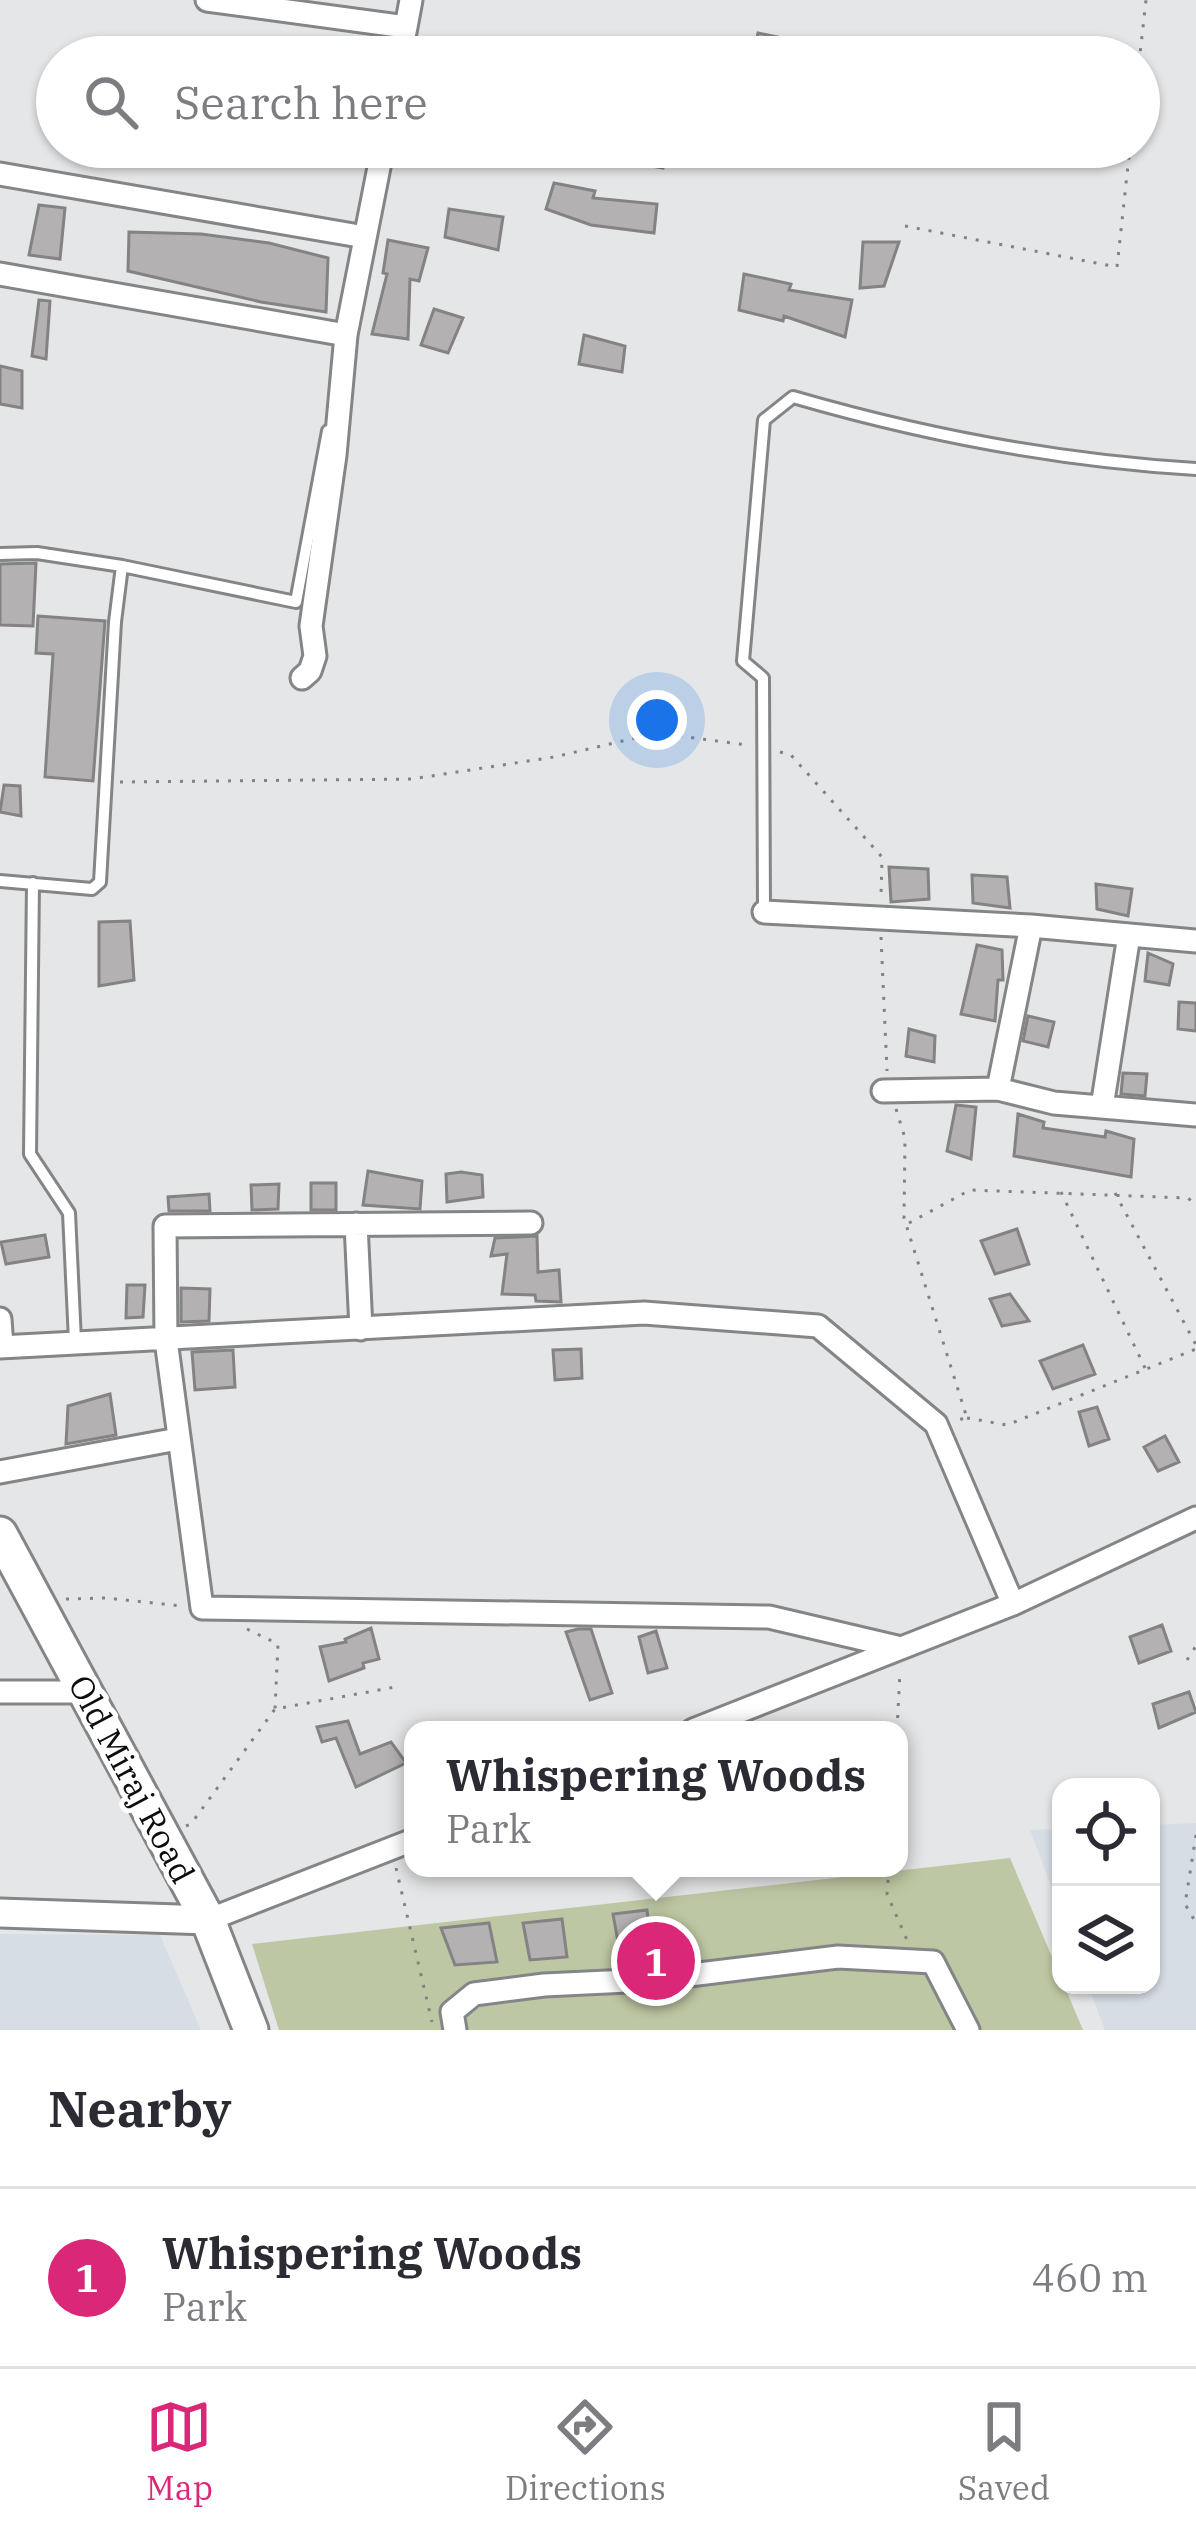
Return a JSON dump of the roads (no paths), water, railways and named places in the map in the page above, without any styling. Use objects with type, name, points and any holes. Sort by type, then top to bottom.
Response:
[{"type":"main road","name":"Old Miraj Road","points":[[0,1534],[21,1590],[86,1692],[208,1920],[251,2030]]},
{"type":"street","points":[[208,0],[406,27]]},
{"type":"street","points":[[404,36],[411,0]]},
{"type":"street","points":[[302,678],[315,656],[310,626],[335,455],[346,335],[379,168]]},
{"type":"street","points":[[0,174],[365,237]]},
{"type":"street","points":[[0,274],[346,335]]},
{"type":"street","points":[[764,912],[1031,926],[1196,941]]},
{"type":"street","points":[[998,1089],[1031,926]]},
{"type":"street","points":[[1102,1107],[1130,935]]},
{"type":"street","points":[[888,1091],[998,1089],[1054,1103],[1196,1115]]},
{"type":"street","points":[[532,1223],[165,1226],[166,1340],[202,1608],[770,1618],[902,1648]]},
{"type":"street","points":[[356,1224],[361,1329]]},
{"type":"street","points":[[0,1319],[1,1347],[644,1313],[818,1326],[936,1424],[1013,1604]]},
{"type":"street","points":[[0,1472],[167,1442]]},
{"type":"street","points":[[716,1721],[1013,1604],[1196,1518]]},
{"type":"street","points":[[0,1692],[86,1692]]},
{"type":"street","points":[[0,1913],[208,1920],[402,1844]]},
{"type":"street","points":[[455,2030],[452,2012],[475,1994],[838,1958],[933,1962],[968,2030]]},
{"type":"lane","points":[[0,554],[37,553],[122,566],[296,602],[346,335]]},
{"type":"lane","points":[[764,912],[763,678],[743,661],[764,420],[793,397],[898,427],[1135,466],[1196,469]]},
{"type":"lane","points":[[0,881],[92,889],[100,882],[122,566]]},
{"type":"lane","points":[[33,883],[30,1154],[69,1213],[75,1345]]},
{"type":"place","name":"Whispering Woods","points":[[656,1961]]}]
